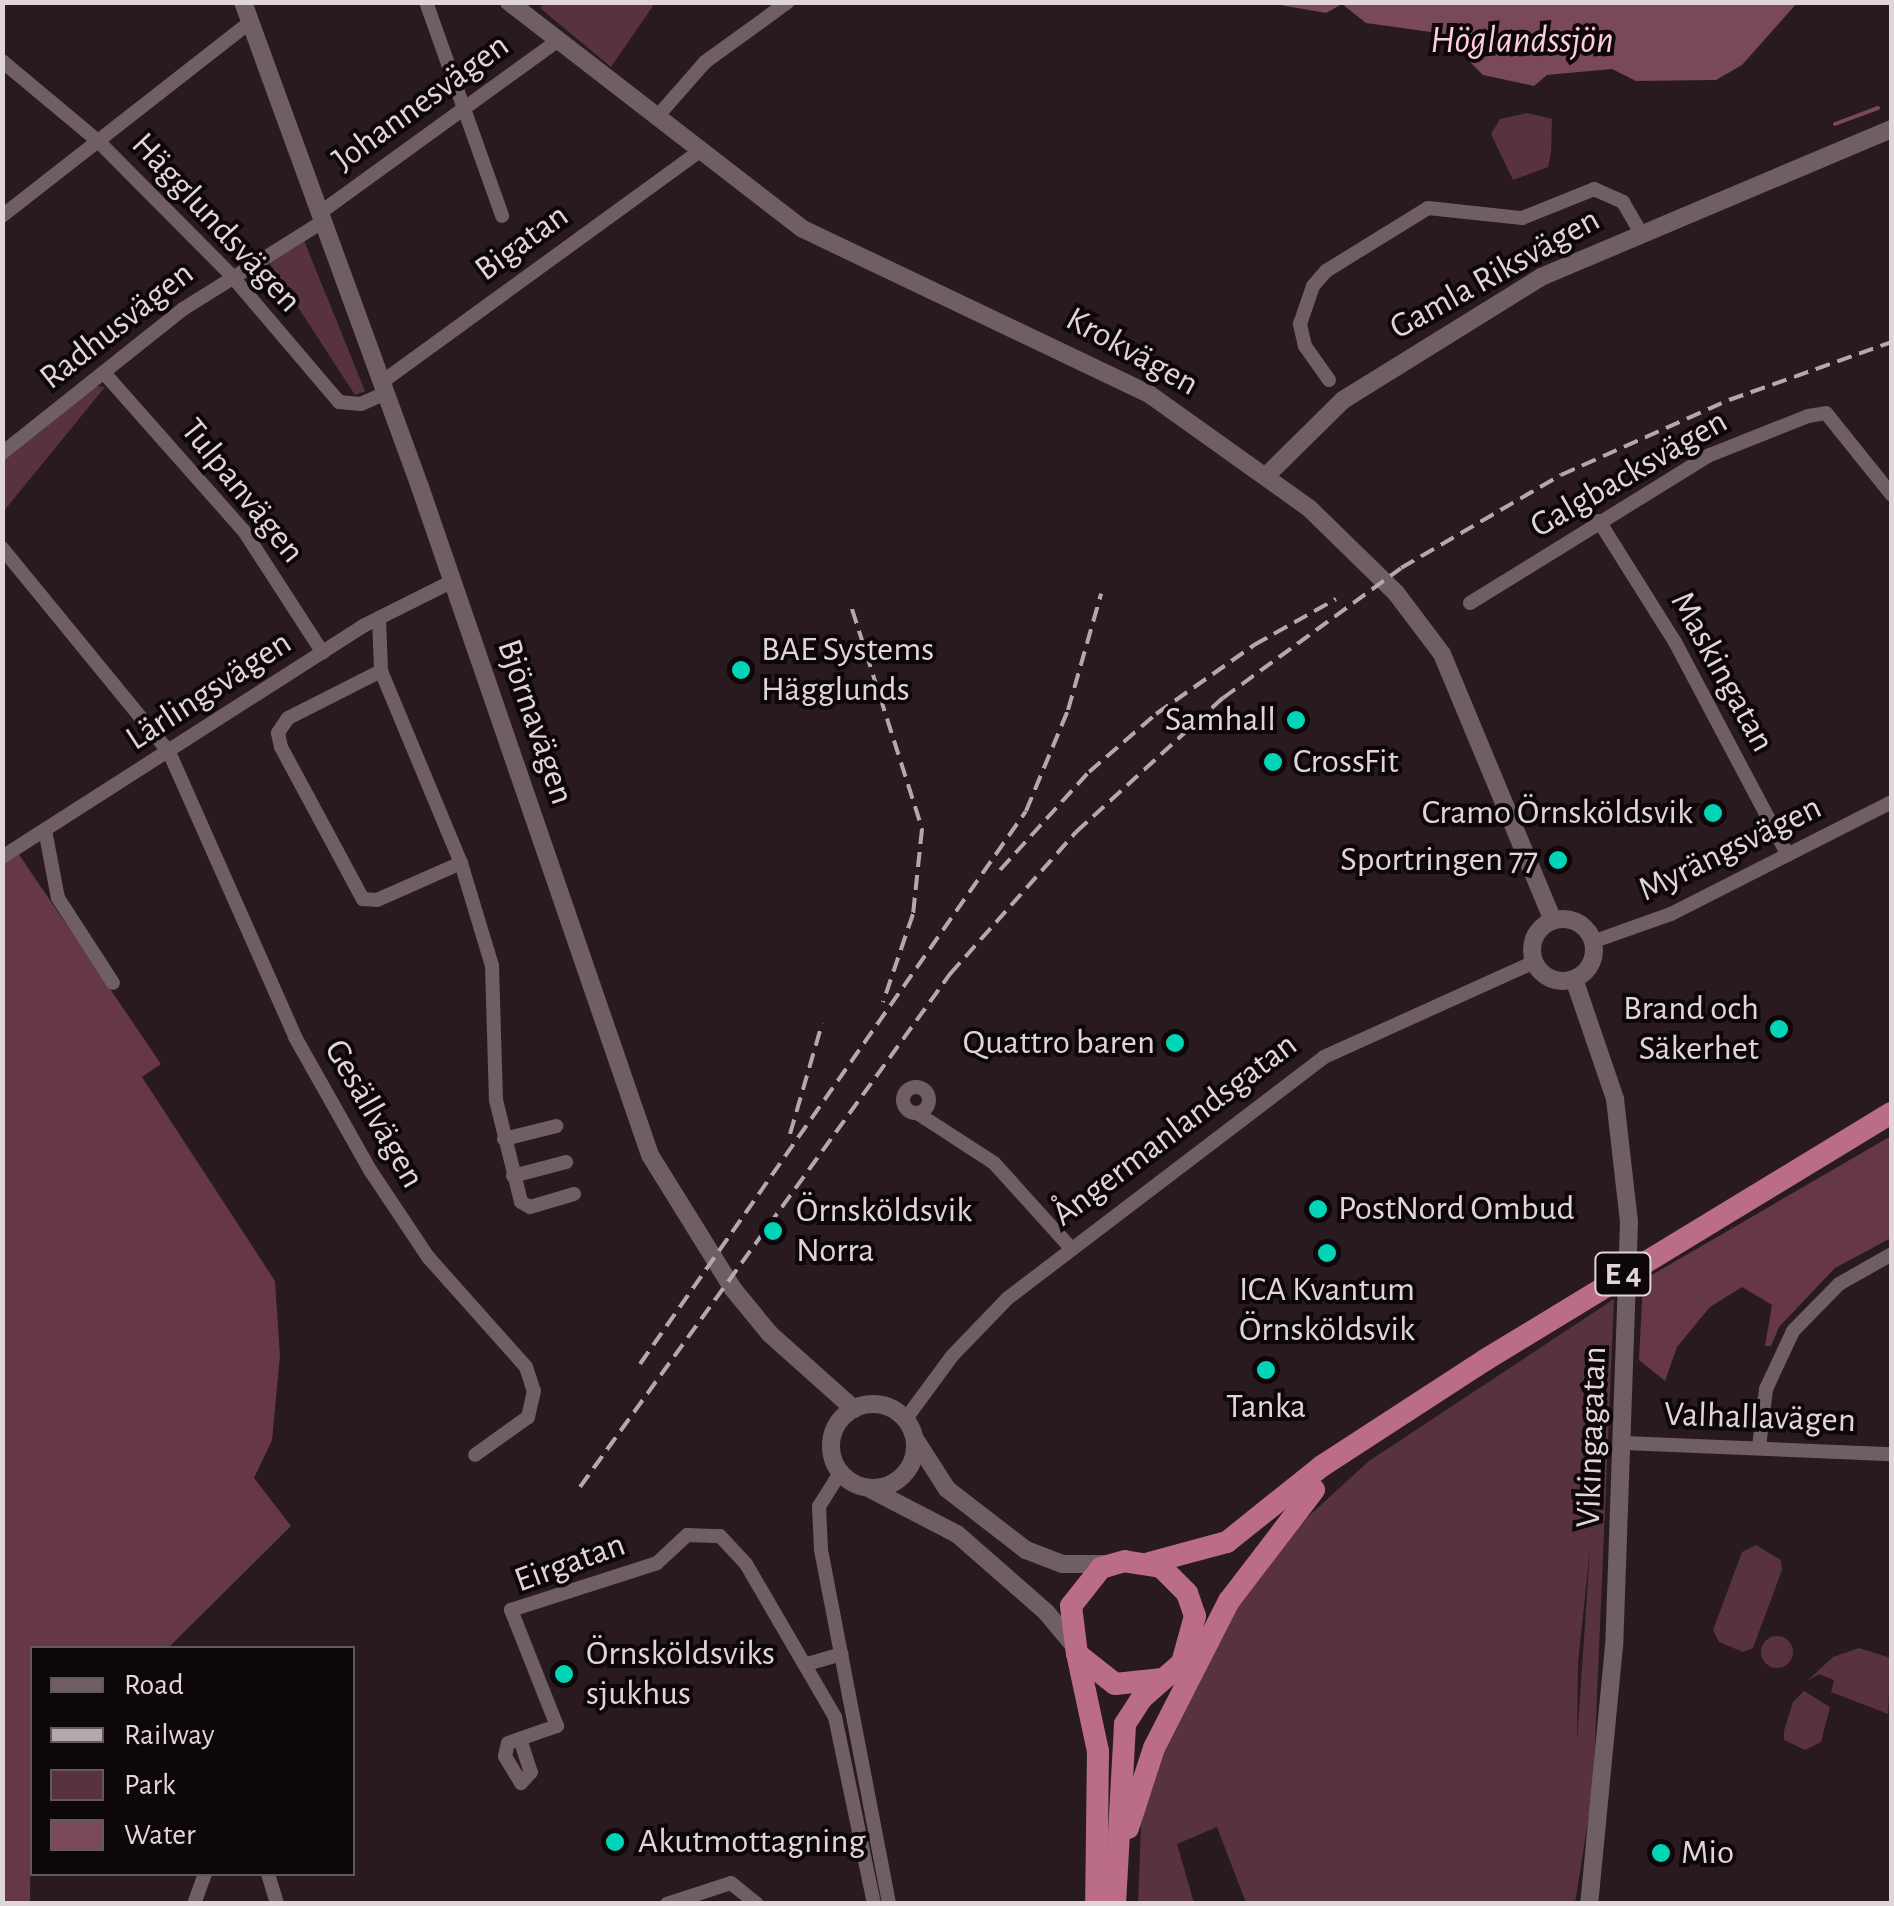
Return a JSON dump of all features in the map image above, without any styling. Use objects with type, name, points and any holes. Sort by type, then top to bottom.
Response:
[{"type":"highway","name":"E 4","points":[[1112,1564],[1149,1563],[1227,1542],[1280,1495],[1485,1360],[1892,1113]]},
{"type":"highway","name":"E 4","points":[[1116,1904],[1120,1744],[1132,1712],[1182,1663],[1195,1628],[1238,1559],[1359,1444]]},
{"type":"highway","points":[[1118,1865],[1148,1761],[1229,1602],[1314,1490]]},
{"type":"highway","points":[[1149,1563],[1187,1592],[1195,1628]]},
{"type":"highway","points":[[1096,1904],[1098,1751],[1074,1649],[1076,1595],[1112,1564]]},
{"type":"highway","points":[[1074,1649],[1115,1684],[1163,1679]]},
{"type":"street","name":"Björnavägen","points":[[243,2],[384,387],[650,1155],[691,1230],[751,1309],[854,1409]]},
{"type":"street","points":[[426,2],[502,216]]},
{"type":"street","name":"Krokvägen","points":[[508,2],[698,152],[803,229],[1099,367],[1268,474],[1396,593],[1452,672],[1553,920]]},
{"type":"street","points":[[656,118],[705,62],[788,2]]},
{"type":"street","points":[[2,216],[250,22]]},
{"type":"street","name":"Johannesvägen","points":[[322,216],[557,40]]},
{"type":"street","name":"Hägglundsvägen","points":[[2,62],[98,140],[231,275],[339,402],[361,404],[384,387]]},
{"type":"street","name":"Gamla Riksvägen","points":[[1268,474],[1322,419],[1391,368],[1540,277],[1892,129]]},
{"type":"street","name":"Bigatan","points":[[384,387],[698,152]]},
{"type":"street","points":[[1329,380],[1305,346],[1300,324],[1313,286],[1428,208],[1522,218],[1594,189],[1623,202],[1640,232]]},
{"type":"street","name":"Radhusvägen","points":[[2,453],[231,275],[322,216]]},
{"type":"street","name":"Tulpanvägen","points":[[105,374],[244,531],[323,653]]},
{"type":"street","name":"Galgbacksvägen","points":[[1470,603],[1710,455],[1826,412],[1892,495]]},
{"type":"street","name":"Maskingatan","points":[[1599,521],[1674,642],[1788,855]]},
{"type":"street","points":[[2,548],[170,752]]},
{"type":"street","name":"Lärlingsvägen","points":[[2,857],[379,618],[452,582]]},
{"type":"street","points":[[379,618],[382,671],[461,863],[495,980],[496,1093],[521,1202],[530,1208],[574,1194]]},
{"type":"street","points":[[382,671],[288,718],[278,733],[281,747],[363,899],[377,900],[461,863]]},
{"type":"street","name":"Gesällvägen","points":[[170,752],[296,1037],[370,1170],[428,1257],[484,1314],[530,1375],[534,1398],[528,1418],[475,1455]]},
{"type":"street","name":"Myrängsvägen","points":[[1592,942],[1654,922],[1892,802]]},
{"type":"street","points":[[45,830],[58,898],[113,983]]},
{"type":"street","points":[[1553,920],[1577,922],[1592,942],[1591,961],[1574,979],[1550,978],[1534,962],[1535,936],[1553,920]]},
{"type":"street","name":"Ångermanlandsgatan","points":[[909,1428],[970,1336],[1070,1246],[1338,1048],[1534,962]]},
{"type":"street","name":"Vikingagatan","points":[[1574,979],[1615,1099],[1629,1222],[1625,1443],[1603,1805],[1588,1904]]},
{"type":"street","points":[[923,1112],[994,1164],[1070,1246]]},
{"type":"street","points":[[504,1140],[556,1126]]},
{"type":"street","points":[[513,1176],[566,1162]]},
{"type":"street","points":[[1759,1447],[1766,1389],[1793,1331],[1839,1284],[1892,1254]]},
{"type":"street","points":[[889,1904],[819,1515],[840,1473],[831,1441],[854,1409],[882,1406],[909,1428],[947,1489],[1033,1555],[1062,1564],[1112,1564]]},
{"type":"street","points":[[867,1488],[904,1474],[913,1456],[909,1428]]},
{"type":"street","name":"Valhallavägen","points":[[1625,1443],[1892,1454]]},
{"type":"street","points":[[840,1473],[957,1534],[1046,1612],[1074,1649]]},
{"type":"street","name":"Eirgatan","points":[[520,1740],[557,1726],[512,1610],[657,1563],[687,1535],[709,1532],[736,1548],[806,1664]]},
{"type":"street","points":[[842,1654],[806,1664],[843,1742],[874,1904]]},
{"type":"street","points":[[194,1904],[204,1876]]},
{"type":"street","points":[[269,1876],[277,1904]]},
{"type":"street","points":[[667,1904],[731,1883],[758,1904]]},
{"type":"green space","points":[[545,2],[655,3],[611,67],[540,8]]},
{"type":"green space","points":[[1527,113],[1552,119],[1551,153],[1548,167],[1513,180],[1491,134],[1500,119]]},
{"type":"green space","points":[[303,238],[365,391],[355,395],[266,258]]},
{"type":"green space","points":[[96,386],[105,387],[3,512],[3,458]]},
{"type":"green space","points":[[1614,1299],[1593,1790],[1575,1903],[1246,1903],[1217,1827],[1177,1844],[1194,1903],[1138,1904],[1142,1802],[1196,1650],[1289,1534],[1369,1461]],"holes":[[[1590,1549],[1577,1741],[1578,1663]]]},
{"type":"green space","points":[[1756,1545],[1781,1560],[1782,1570],[1753,1648],[1743,1652],[1719,1642],[1713,1630],[1742,1552]]},
{"type":"green space","points":[[1777,1636],[1788,1641],[1793,1652],[1788,1663],[1777,1668],[1766,1663],[1761,1652],[1766,1641]]},
{"type":"green space","points":[[1859,1648],[1891,1658],[1888,1714],[1831,1692],[1834,1680],[1819,1674],[1807,1681],[1833,1657]]},
{"type":"green space","points":[[1804,1691],[1830,1707],[1821,1742],[1805,1750],[1784,1740],[1793,1702]]},
{"type":"shaded area","points":[[18,853],[161,1064],[142,1077],[275,1281],[280,1356],[272,1440],[254,1478],[291,1526],[170,1646],[30,1646],[30,1903],[3,1904],[2,863]]},
{"type":"shaded area","points":[[1891,1136],[1891,1238],[1835,1268],[1779,1327],[1771,1346],[1765,1346],[1772,1305],[1742,1287],[1710,1307],[1677,1347],[1665,1381],[1639,1360],[1643,1280]]},
{"type":"water","name":"Höglandssjön","points":[[1269,3],[1797,3],[1742,65],[1716,80],[1636,81],[1612,69],[1547,75],[1534,86],[1483,75],[1469,61],[1472,45],[1452,35],[1366,23],[1342,4],[1326,13]]},
{"type":"waterway","points":[[1835,124],[1878,108]]},
{"type":"railway","points":[[580,1487],[950,974],[1076,832],[1223,698],[1401,568],[1561,475],[1729,400],[1892,342]]},
{"type":"railway","points":[[640,1364],[1026,811],[1068,710],[1101,594]]},
{"type":"railway","points":[[1000,870],[1089,772],[1156,714],[1254,645],[1336,599]]},
{"type":"railway","points":[[852,609],[922,829],[913,914],[883,1002]]},
{"type":"railway","points":[[790,1134],[822,1024]]},
{"type":"place","name":"BAE Systems Hägglunds","points":[[741,670]]},
{"type":"place","name":"Samhall","points":[[1296,720]]},
{"type":"place","name":"CrossFit","points":[[1273,762]]},
{"type":"place","name":"Cramo Örnsköldsvik","points":[[1713,813]]},
{"type":"place","name":"Sportringen 77","points":[[1558,860]]},
{"type":"place","name":"Brand och Säkerhet","points":[[1779,1029]]},
{"type":"place","name":"Quattro baren","points":[[1175,1043]]},
{"type":"place","name":"PostNord Ombud","points":[[1318,1209]]},
{"type":"place","name":"Örnsköldsvik Norra","points":[[773,1231]]},
{"type":"place","name":"ICA Kvantum Örnsköldsvik","points":[[1327,1253]]},
{"type":"place","name":"Tanka","points":[[1266,1370]]},
{"type":"place","name":"Örnsköldsviks sjukhus","points":[[564,1674]]},
{"type":"place","name":"Akutmottagning","points":[[615,1842]]},
{"type":"place","name":"Mio","points":[[1661,1853]]}]
